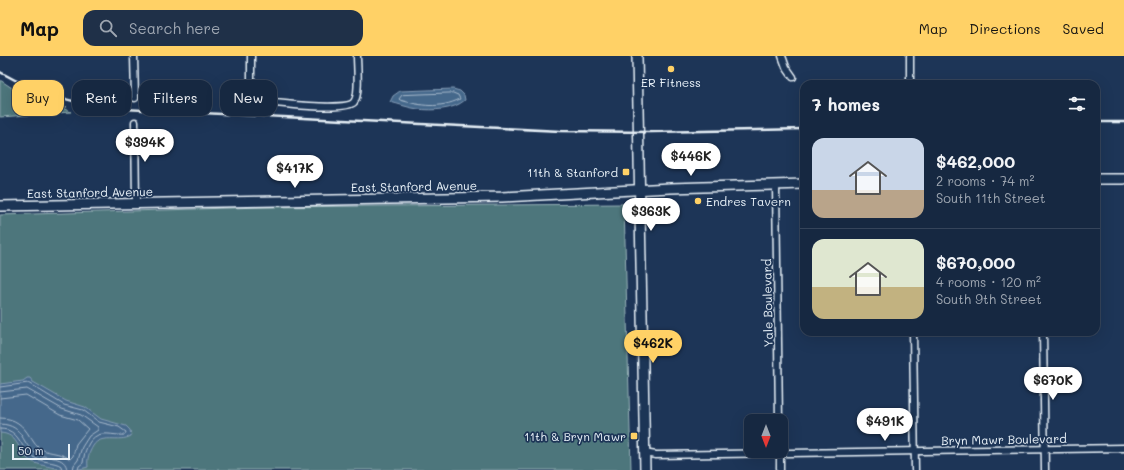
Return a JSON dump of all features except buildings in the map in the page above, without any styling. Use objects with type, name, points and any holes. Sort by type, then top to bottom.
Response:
[{"type":"main road","points":[[637,56],[645,470]]},
{"type":"main road","points":[[1100,179],[1124,179]]},
{"type":"main road","name":"East Stanford Avenue","points":[[0,206],[502,196],[800,184]]},
{"type":"street","points":[[134,56],[134,98]]},
{"type":"street","points":[[251,56],[251,93],[254,98],[259,101],[332,107],[350,105],[355,102],[357,95],[356,56]]},
{"type":"street","points":[[782,56],[786,67],[793,77]]},
{"type":"street","points":[[910,56],[910,80]]},
{"type":"street","points":[[135,122],[136,203]]},
{"type":"street","name":"Yale Boulevard","points":[[776,185],[780,414]]},
{"type":"street","points":[[913,336],[915,470]]},
{"type":"street","points":[[1043,336],[1044,470]]},
{"type":"street","name":"Bryn Mawr Boulevard","points":[[788,452],[1124,448]]},
{"type":"street","name":"Bryn Mawr Boulevard","points":[[644,454],[744,453]]},
{"type":"street","points":[[780,458],[780,470]]},
{"type":"green space","points":[[0,80],[12,88],[12,116],[14,116],[0,117]]},
{"type":"green space","points":[[64,109],[71,112],[64,112]]},
{"type":"green space","points":[[624,204],[631,470],[0,470],[0,215],[262,207]]},
{"type":"water","points":[[453,89],[460,91],[464,95],[465,100],[449,108],[424,110],[390,102],[393,96],[400,91]]},
{"type":"water","points":[[30,378],[33,382],[66,401],[85,407],[101,419],[126,426],[130,430],[131,436],[121,439],[105,439],[96,442],[89,453],[88,467],[76,470],[44,466],[28,459],[14,439],[6,434],[0,433],[0,384],[23,381]]},
{"type":"railway","points":[[0,72],[30,87],[60,98],[124,109],[560,131],[650,132],[800,129]]},
{"type":"railway","points":[[1100,122],[1124,122]]},
{"type":"place","name":"ER Fitness","points":[[671,69]]},
{"type":"place","name":"11th & Stanford","points":[[626,172]]},
{"type":"place","name":"Endres Tavern","points":[[698,201]]},
{"type":"place","name":"11th & Bryn Mawr","points":[[634,436]]}]
